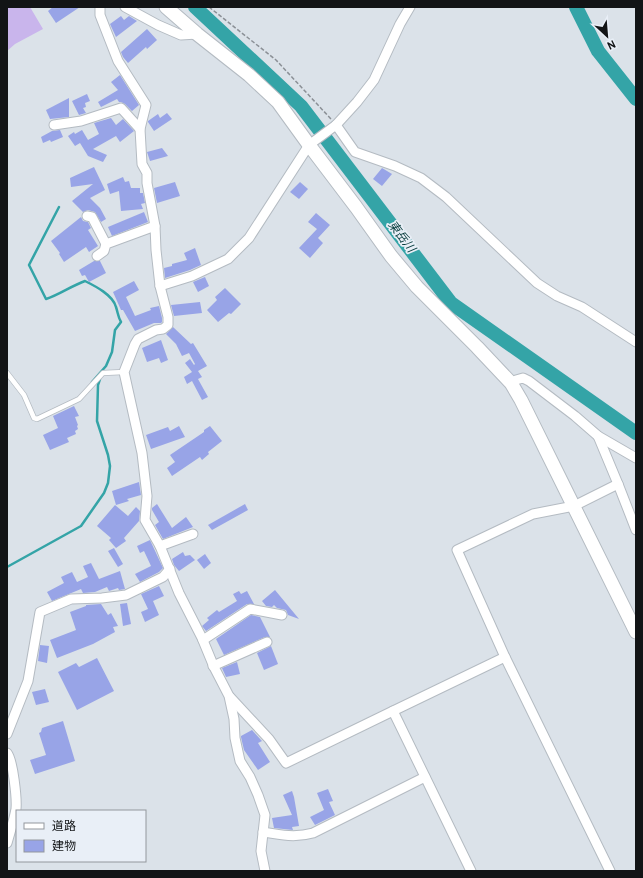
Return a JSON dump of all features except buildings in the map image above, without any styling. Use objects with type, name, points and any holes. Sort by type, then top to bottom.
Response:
[{"type":"street","points":[[100,7],[100,14],[118,61],[146,106],[140,128],[142,164],[147,174],[147,184],[155,226],[160,286],[168,317],[168,325],[163,329],[156,330],[138,339],[134,344],[124,372],[142,453],[147,496],[145,520],[160,546],[179,593],[203,640],[213,666],[229,696],[268,739],[286,763],[505,657]]},
{"type":"street","points":[[125,7],[158,25],[181,35],[197,34]]},
{"type":"street","points":[[166,7],[197,34],[249,75],[278,102],[391,256],[416,287],[477,347],[511,384],[521,400],[636,632]]},
{"type":"street","points":[[160,286],[192,276],[228,258],[249,238],[309,145],[336,125],[357,102],[374,80],[400,24],[410,7]]},
{"type":"street","points":[[54,125],[81,121],[121,108],[140,128]]},
{"type":"street","points":[[336,125],[355,152],[396,166],[421,178],[456,206],[537,283],[557,296],[582,307],[636,342]]},
{"type":"street","points":[[87,216],[92,217],[106,244],[104,251],[97,256]]},
{"type":"street","points":[[106,244],[155,226]]},
{"type":"street","points":[[511,384],[516,380],[523,378],[529,381],[575,416],[598,436],[636,458]]},
{"type":"street","points":[[598,436],[636,530]]},
{"type":"street","points":[[610,871],[505,657],[457,550],[533,514],[574,506],[618,484]]},
{"type":"street","points":[[160,546],[193,534]]},
{"type":"street","points":[[7,734],[28,681],[40,612],[71,599],[102,598],[126,594],[163,577],[170,569]]},
{"type":"street","points":[[203,640],[254,606],[282,615]]},
{"type":"street","points":[[213,666],[267,642]]},
{"type":"street","points":[[229,696],[240,762],[255,789],[265,815],[261,851],[265,871]]},
{"type":"street","points":[[393,711],[471,871]]},
{"type":"street","points":[[7,753],[9,755],[13,770],[16,808],[7,843]]},
{"type":"street","points":[[263,832],[291,836],[303,836],[313,833],[425,777]]},
{"type":"lane","points":[[7,373],[24,395],[34,418],[37,419],[79,399],[103,373],[124,372]]},
{"type":"path","points":[[209,7],[276,60],[336,125]]},
{"type":"shaded area","points":[[7,7],[30,7],[43,29],[15,44],[7,51]]},
{"type":"waterway","name":"東岳川","points":[[195,7],[301,106],[451,303],[636,433]]},
{"type":"waterway","points":[[576,7],[598,51],[636,99]]},
{"type":"waterway","points":[[59,207],[29,265],[46,299],[85,281],[103,291],[114,303],[121,322],[115,330],[112,352],[106,366],[92,382]]},
{"type":"waterway","points":[[7,567],[81,526],[104,493],[108,483],[110,466],[97,421],[99,377]]}]
